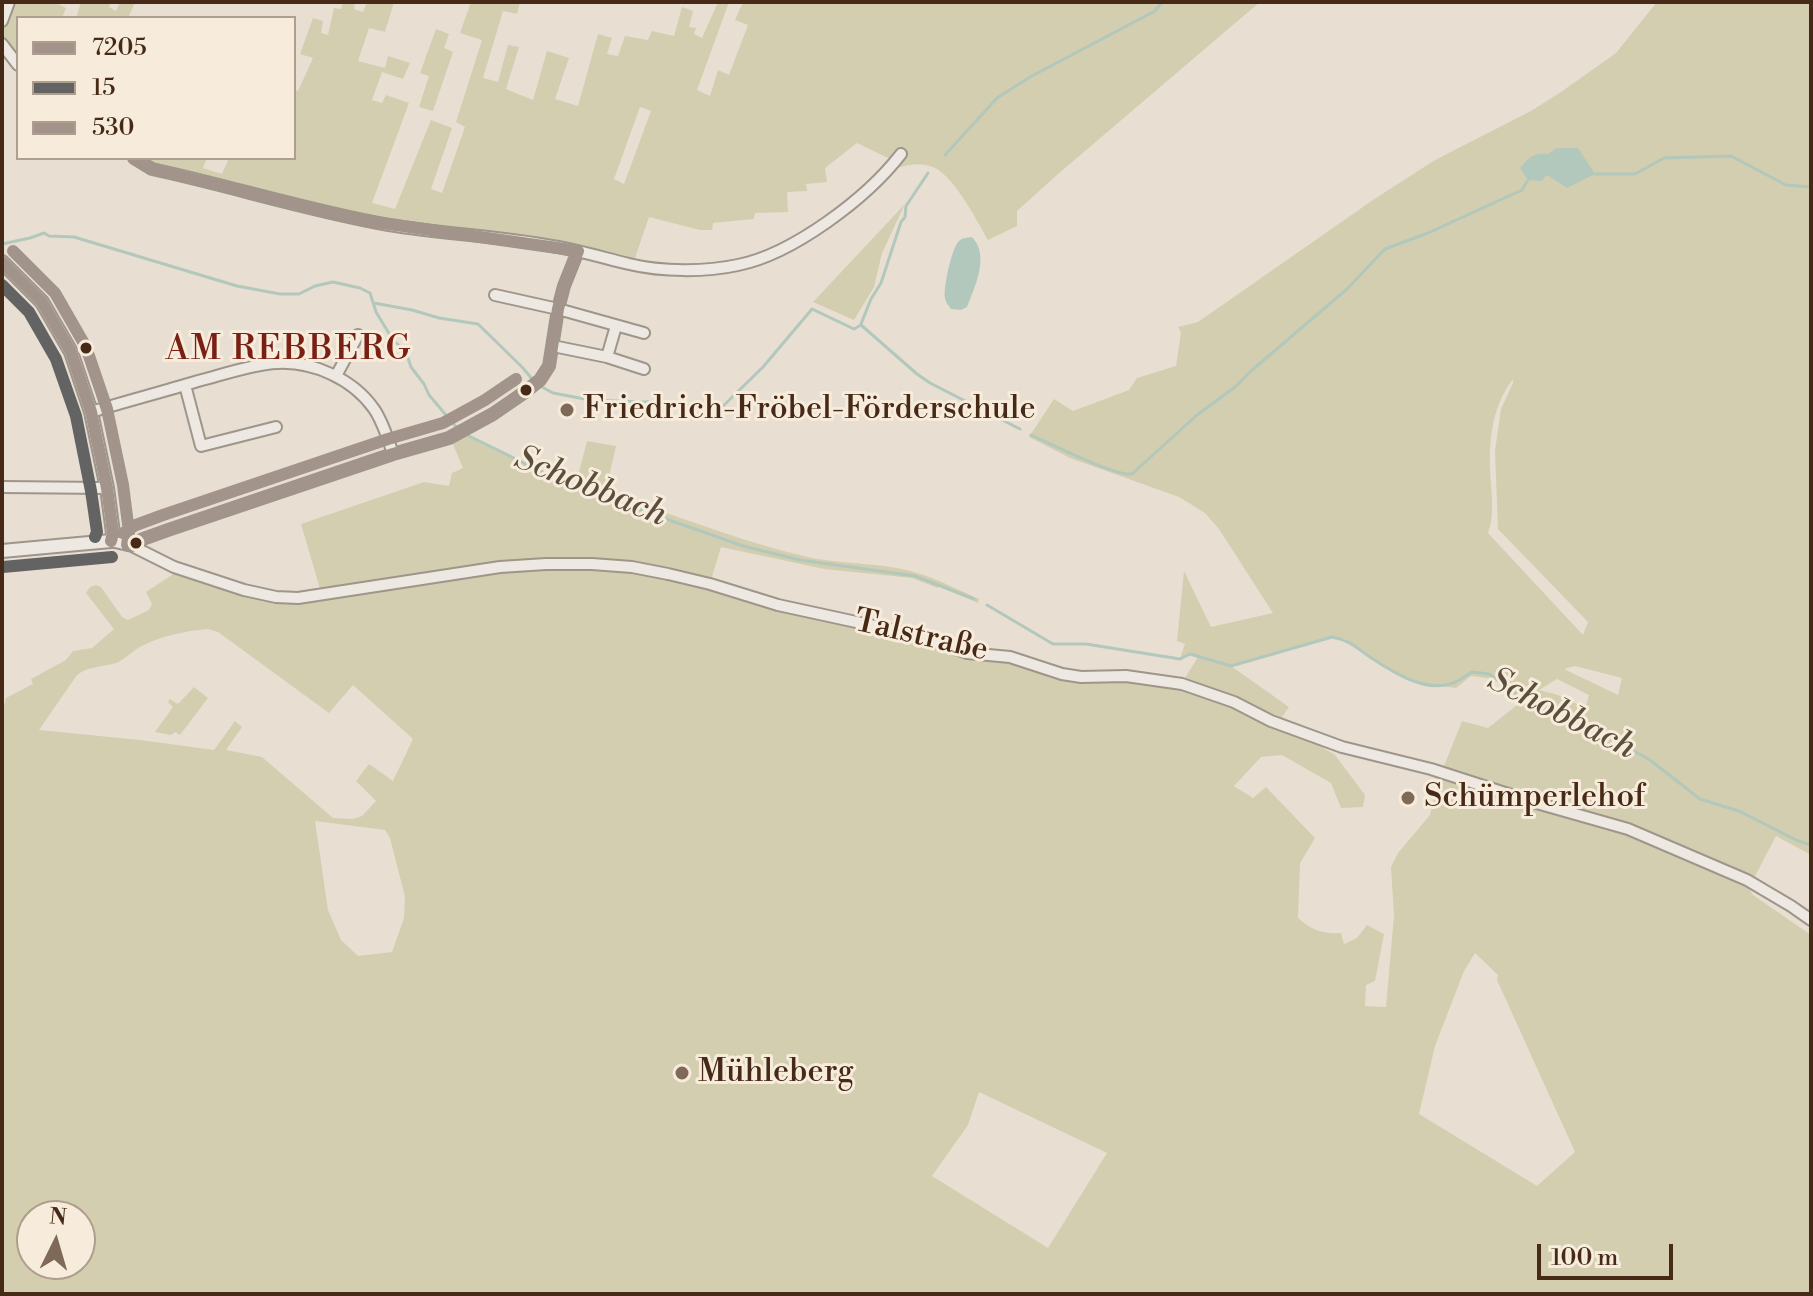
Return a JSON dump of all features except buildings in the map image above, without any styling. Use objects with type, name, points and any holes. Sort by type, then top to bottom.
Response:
[{"type":"street","points":[[2,21],[9,2]]},
{"type":"street","points":[[2,44],[16,62]]},
{"type":"street","points":[[137,160],[152,169],[330,213],[391,225],[578,251],[659,269],[689,270],[736,266],[766,258],[787,247],[836,217],[901,154]]},
{"type":"street","points":[[132,546],[168,530],[449,438],[504,407],[540,380],[549,366],[558,309],[578,251]]},
{"type":"street","points":[[2,262],[42,302],[71,352],[91,412],[107,488],[113,533],[111,541]]},
{"type":"street","points":[[495,295],[644,333]]},
{"type":"street","points":[[607,357],[616,326]]},
{"type":"street","points":[[336,376],[358,335]]},
{"type":"street","points":[[553,346],[607,357],[644,369]]},
{"type":"street","points":[[91,412],[227,373],[277,363],[298,365],[323,370],[358,391],[374,409],[393,454]]},
{"type":"street","points":[[185,385],[201,446],[276,427]]},
{"type":"street","points":[[2,487],[107,488]]},
{"type":"street","name":"Talstraße","points":[[2,551],[111,541],[132,546],[174,567],[244,590],[298,598],[500,567],[592,564],[632,567],[710,584],[800,610],[916,635],[967,653],[1010,657],[1062,674],[1081,677],[1126,676],[1182,684],[1342,747],[1431,769],[1628,829],[1747,880],[1811,920]]},
{"type":"shaded area","points":[[9,2],[54,2],[66,8],[63,16],[16,16],[16,55],[2,44],[2,21]]},
{"type":"shaded area","points":[[81,2],[111,2],[109,7],[116,11],[120,2],[135,2],[129,16],[77,16]]},
{"type":"shaded area","points":[[343,2],[355,2],[354,9],[363,12],[367,2],[394,2],[385,32],[369,28],[358,61],[385,68],[388,56],[410,63],[403,79],[382,72],[372,100],[382,103],[386,95],[409,103],[372,203],[395,209],[431,120],[452,128],[431,189],[442,193],[465,127],[456,122],[482,40],[460,33],[471,2],[520,2],[517,14],[503,11],[483,78],[498,82],[508,45],[519,47],[506,89],[533,100],[547,51],[569,58],[555,99],[578,106],[598,34],[612,38],[607,54],[618,56],[625,36],[648,40],[652,31],[674,36],[682,7],[693,11],[689,27],[696,28],[694,34],[702,38],[718,2],[729,2],[697,90],[710,96],[718,70],[729,75],[748,25],[735,20],[743,2],[1260,2],[1017,211],[1017,226],[988,240],[965,201],[943,173],[916,164],[885,172],[892,160],[857,143],[825,168],[827,182],[806,184],[807,191],[787,192],[788,212],[755,213],[754,219],[713,223],[712,230],[700,230],[649,217],[633,264],[393,221],[151,163],[152,160],[206,160],[203,168],[222,174],[228,160],[296,160],[296,90],[313,58],[300,54],[313,18],[323,21],[321,33],[328,35],[334,8],[341,9]],"holes":[[[640,107],[651,111],[624,184],[614,179]]]},
{"type":"shaded area","points":[[1657,2],[1811,2],[1811,855],[1776,836],[1754,878],[1751,876],[1746,884],[1753,895],[1811,935],[1811,1294],[2,1294],[2,715],[6,698],[33,684],[31,679],[66,660],[73,651],[92,648],[114,629],[86,593],[90,587],[101,587],[122,617],[128,620],[149,610],[152,604],[146,592],[175,573],[262,601],[283,604],[323,599],[301,524],[424,482],[449,486],[452,473],[463,468],[452,442],[467,435],[567,484],[635,508],[638,503],[743,539],[808,557],[904,569],[933,578],[979,599],[978,603],[912,578],[824,569],[721,547],[711,580],[779,603],[1010,661],[1061,677],[1183,681],[1198,657],[1190,654],[1180,659],[1185,644],[1177,641],[1184,571],[1211,627],[1273,613],[1219,529],[1205,513],[1179,497],[1070,458],[1029,437],[1054,399],[1073,411],[1129,390],[1137,378],[1176,366],[1181,332],[1178,327],[1198,322],[1435,160],[1531,111],[1616,53]],"holes":[[[1513,379],[1501,409],[1495,451],[1498,529],[1588,622],[1583,635],[1488,533],[1492,508],[1492,428],[1505,391]],[[208,629],[218,632],[329,713],[353,685],[413,739],[393,781],[369,764],[356,781],[376,801],[362,816],[333,818],[262,757],[226,750],[242,727],[235,721],[214,750],[39,730],[77,675],[116,663],[156,640]],[[1332,637],[1345,639],[1402,677],[1419,683],[1456,688],[1471,676],[1494,679],[1522,701],[1488,728],[1462,721],[1440,776],[1430,815],[1398,853],[1391,867],[1394,915],[1386,1007],[1365,1006],[1366,985],[1375,981],[1384,934],[1367,925],[1357,938],[1344,944],[1341,933],[1318,930],[1298,918],[1300,863],[1315,838],[1266,787],[1253,798],[1234,786],[1261,757],[1282,755],[1331,783],[1341,808],[1363,807],[1365,795],[1335,755],[1315,743],[1319,732],[1282,717],[1289,707],[1231,666]],[[1575,666],[1622,678],[1618,695],[1564,669]],[[1557,679],[1589,695],[1585,708],[1539,690]],[[315,821],[385,830],[390,838],[405,897],[404,918],[392,952],[358,956],[341,940],[328,910]],[[1475,953],[1498,975],[1497,980],[1575,1152],[1537,1186],[1419,1114],[1435,1046],[1464,971]],[[979,1092],[1107,1153],[1048,1248],[932,1176],[968,1125]]]},
{"type":"shaded area","points":[[436,29],[449,34],[444,48],[453,52],[433,111],[419,107],[429,76],[420,73]]},
{"type":"shaded area","points":[[1557,148],[1578,148],[1595,174],[1567,188],[1547,175],[1541,181],[1528,180],[1520,168],[1523,164],[1532,156],[1548,154]]},
{"type":"shaded area","points":[[905,204],[882,253],[874,287],[854,320],[813,302]]},
{"type":"shaded area","points":[[972,237],[980,253],[977,281],[967,307],[951,309],[945,293],[951,259],[959,241]]},
{"type":"shaded area","points":[[587,441],[616,446],[606,490],[577,480]]},
{"type":"shaded area","points":[[194,687],[208,698],[180,735],[155,732],[173,707],[168,702],[170,699],[178,704]]},
{"type":"waterway","points":[[945,155],[997,98],[1030,77],[1155,11],[1162,2]]},
{"type":"waterway","points":[[1595,174],[1635,174],[1664,158],[1731,156],[1786,185],[1811,187]]},
{"type":"waterway","points":[[861,324],[881,283],[905,217],[906,206],[928,173]]},
{"type":"waterway","points":[[1031,435],[1097,465],[1132,474],[1347,289],[1385,249],[1522,190],[1528,180]]},
{"type":"waterway","name":"Schobbach","points":[[2,244],[44,233],[74,237],[237,286],[280,294],[299,294],[333,282],[360,288],[370,293],[376,312],[393,340],[406,352],[411,367],[429,395],[457,428]]},
{"type":"waterway","points":[[374,303],[478,324],[533,380]]},
{"type":"waterway","points":[[542,387],[553,393],[590,400],[661,401],[719,410],[763,367],[812,309],[854,329],[861,325],[930,383],[1020,429]]},
{"type":"waterway","name":"Schobbach","points":[[463,433],[567,484],[743,546],[800,560],[915,576],[974,599]]},
{"type":"waterway","name":"Schobbach","points":[[987,605],[1053,644],[1086,644],[1180,659],[1190,654],[1231,666],[1332,637],[1348,642],[1418,683],[1440,686],[1453,683],[1472,672],[1489,674],[1539,709],[1593,728],[1650,760],[1700,799],[1739,811],[1811,845]]},
{"type":"transit line","name":"7205","points":[[137,160],[152,169],[361,220],[578,251]]},
{"type":"transit line","name":"530","points":[[13,251],[55,293],[86,347],[107,409],[123,485],[129,532],[127,545]]},
{"type":"transit line","name":"7205","points":[[132,546],[168,530],[449,438],[493,414],[540,380],[549,366],[558,309],[578,251]]},
{"type":"transit line","name":"7205","points":[[2,262],[42,302],[71,352],[91,412],[107,488],[113,533],[111,541]]},
{"type":"transit line","name":"15","points":[[2,285],[29,312],[56,359],[76,416],[91,491],[97,532],[95,537]]},
{"type":"transit line","name":"530","points":[[123,533],[163,515],[443,423],[516,379]]},
{"type":"transit line","name":"15","points":[[3,567],[112,557]]},
{"type":"place","name":"Friedrich-Fröbel-Förderschule","points":[[567,410]]},
{"type":"place","name":"Schümperlehof","points":[[1408,798]]},
{"type":"place","name":"Mühleberg","points":[[682,1073]]},
{"type":"district","name":"AM REBBERG","points":[[289,351]]}]
